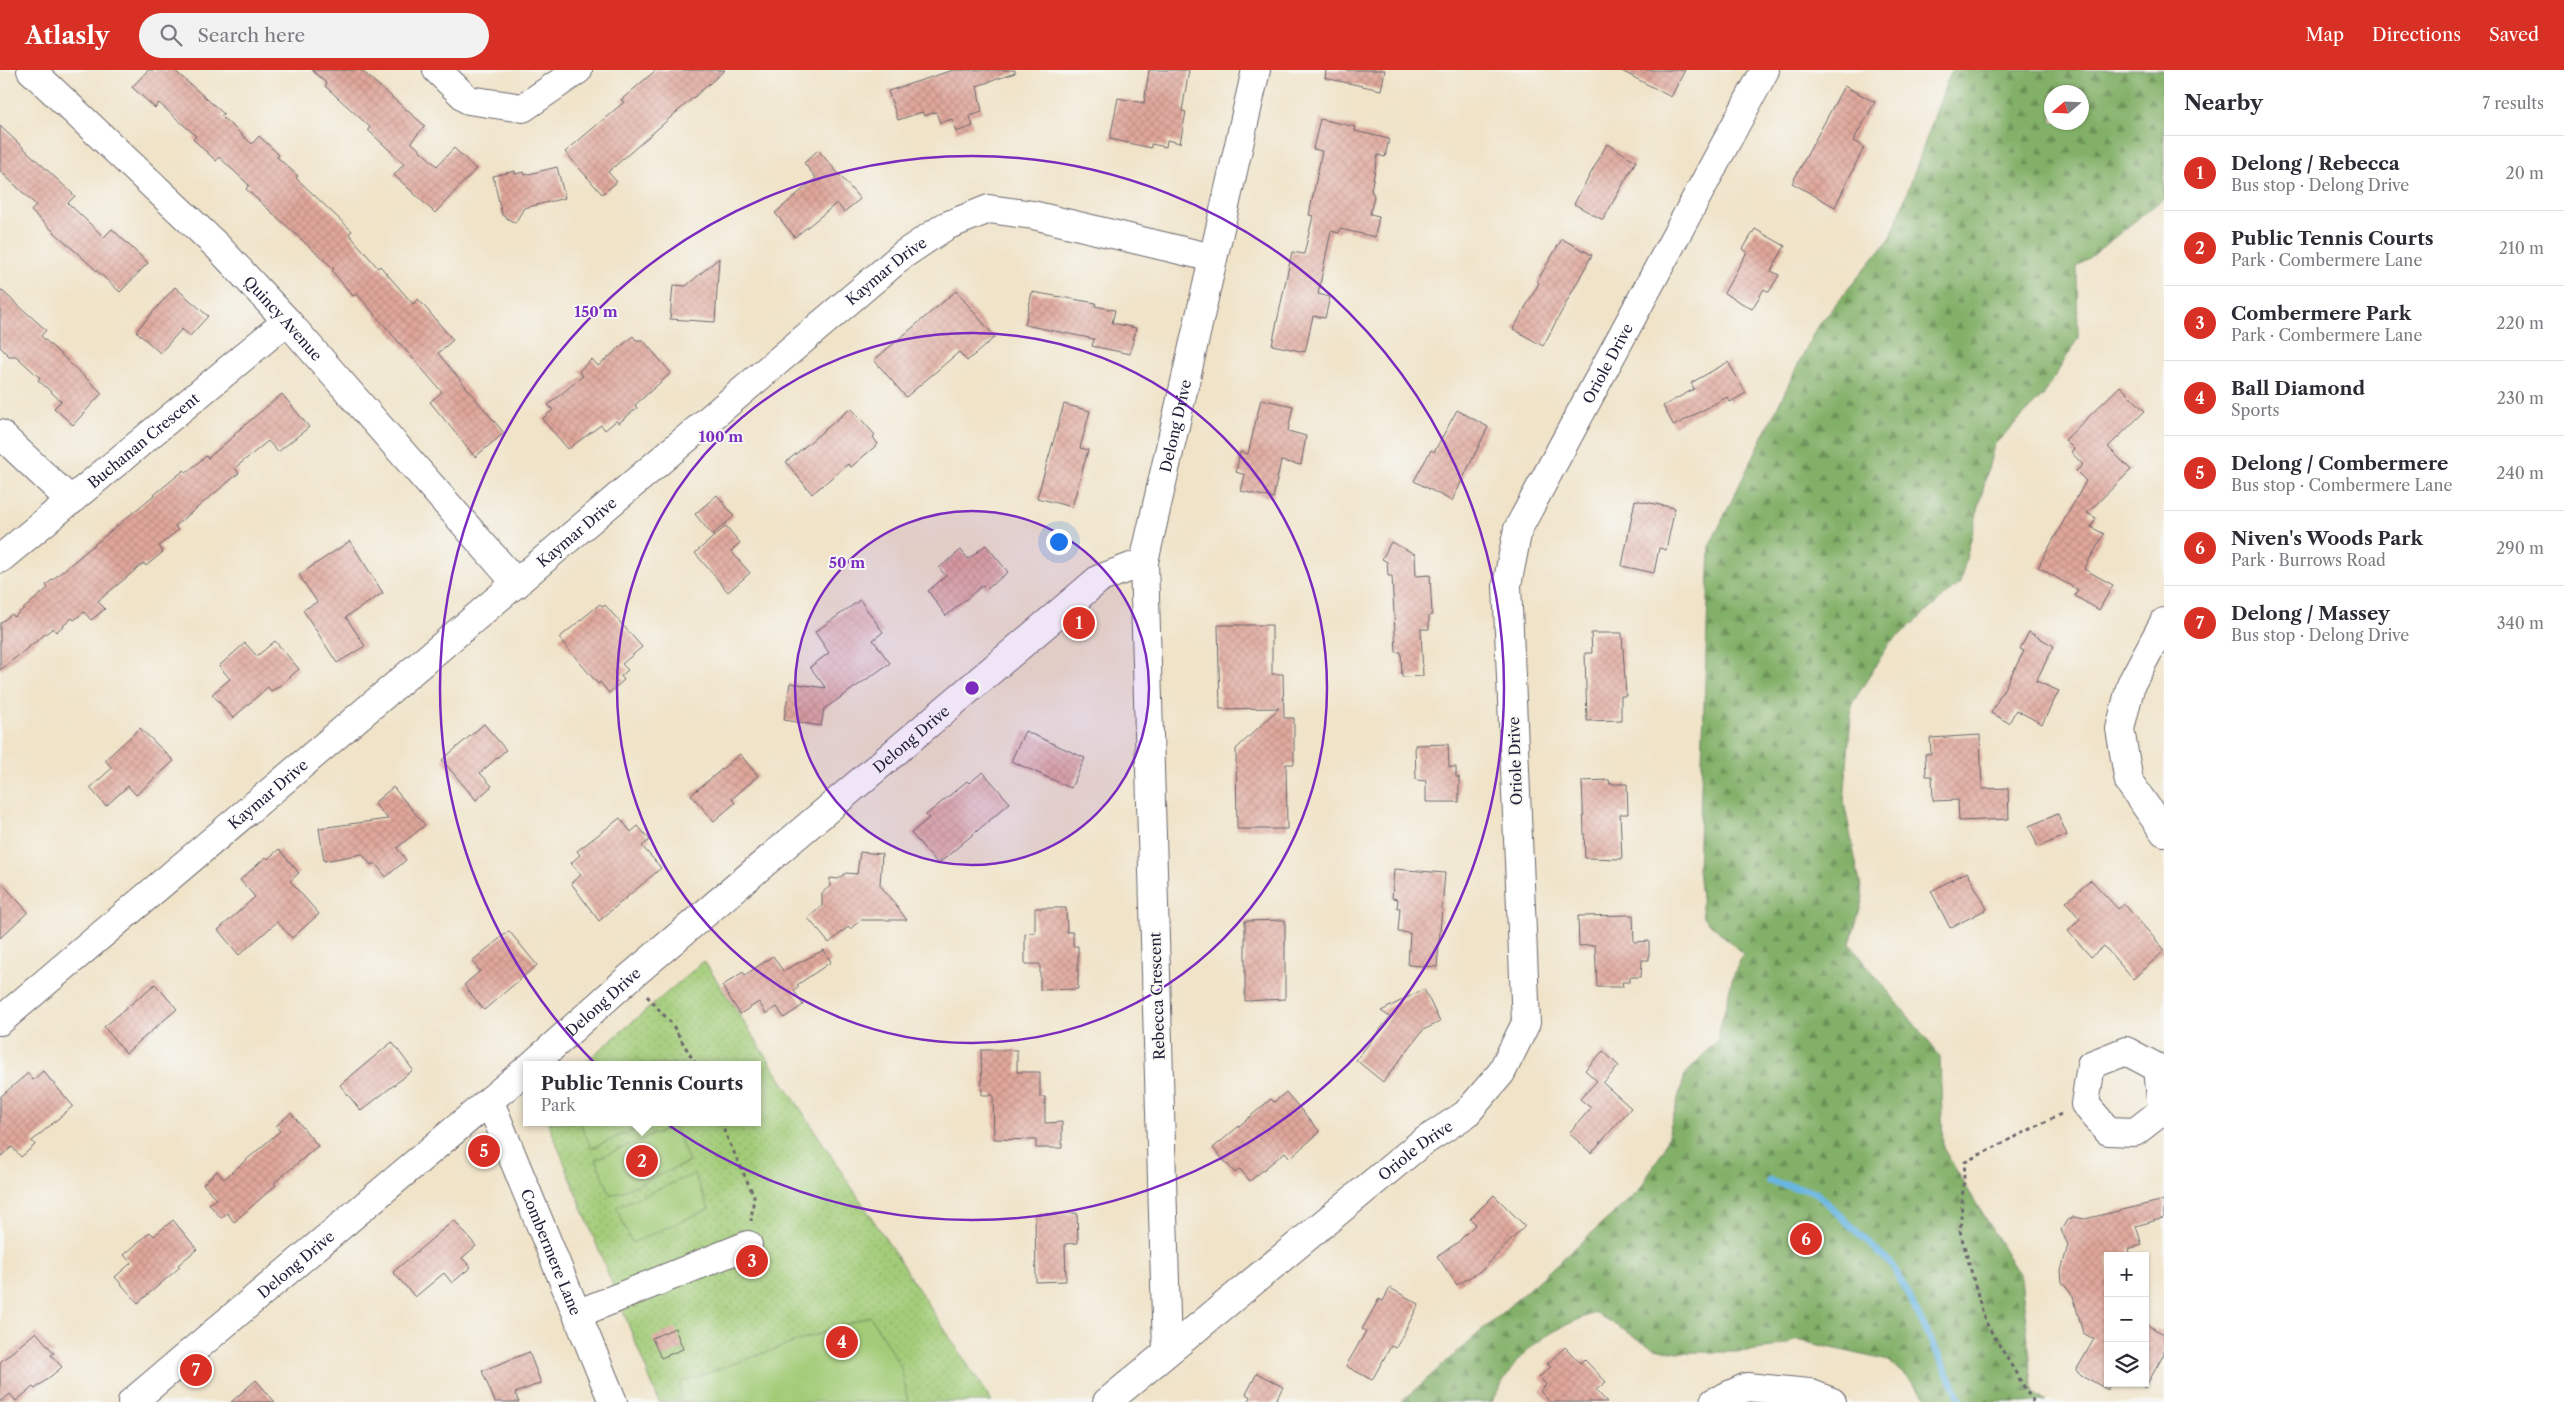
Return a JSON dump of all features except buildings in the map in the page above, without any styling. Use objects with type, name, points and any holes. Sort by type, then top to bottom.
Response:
[{"type":"street","name":"Quincy Avenue","points":[[31,70],[218,247],[287,321],[517,584]]},
{"type":"street","points":[[437,70],[468,100],[523,108],[578,70]]},
{"type":"street","name":"Delong Drive","points":[[536,1061],[629,978],[1099,578],[1144,562],[1256,70]]},
{"type":"street","name":"Oriole Drive","points":[[1168,1352],[1420,1144],[1466,1114],[1501,1073],[1526,1023],[1507,585],[1518,529],[1765,70]]},
{"type":"street","name":"Kaymar Drive","points":[[0,1022],[904,254],[946,226],[989,210],[1033,215],[1213,258]]},
{"type":"street","name":"Buchanan Crescent","points":[[0,559],[287,321]]},
{"type":"street","points":[[0,434],[70,501]]},
{"type":"street","name":"Rebecca Crescent","points":[[1144,562],[1168,1352]]},
{"type":"street","points":[[2164,622],[2131,684],[2120,729],[2129,782],[2164,832]]},
{"type":"street","points":[[2126,1051],[2161,1066],[2162,1111],[2135,1132],[2108,1131],[2085,1104],[2091,1065],[2126,1051]]},
{"type":"street","name":"Delong Drive","points":[[132,1402],[523,1073]]},
{"type":"street","name":"Combermere Lane","points":[[490,1102],[613,1402]]},
{"type":"street","points":[[577,1314],[748,1245]]},
{"type":"street","points":[[1107,1402],[1168,1352]]},
{"type":"street","points":[[1714,1402],[1748,1387],[1809,1393],[1832,1402]]},
{"type":"path","points":[[629,978],[672,1024],[694,1061]]},
{"type":"path","points":[[2033,1402],[1986,1321],[1970,1267],[1960,1231],[1965,1162],[2066,1111],[2085,1104]]},
{"type":"path","points":[[722,1126],[754,1196],[748,1245]]},
{"type":"green space","points":[[1951,70],[2164,70],[2164,198],[2077,267],[2078,338],[2043,396],[1994,445],[1960,583],[1889,644],[1852,704],[1844,802],[1863,898],[1850,944],[1940,1056],[1943,1148],[2021,1278],[2034,1393],[2046,1402],[1933,1402],[1889,1361],[1797,1340],[1774,1348],[1736,1352],[1678,1352],[1654,1348],[1595,1313],[1574,1321],[1535,1344],[1511,1369],[1491,1402],[1401,1402],[1638,1192],[1664,1149],[1685,1075],[1717,1040],[1733,976],[1743,954],[1703,917],[1698,869],[1710,545],[1816,328],[1891,237]]},
{"type":"green space","points":[[704,961],[992,1402],[659,1402],[550,1126],[761,1126],[761,1061],[587,1061]]},
{"type":"green space","points":[[582,1126],[643,1126],[591,1148]]},
{"type":"green space","points":[[674,1126],[689,1162],[611,1196],[596,1159]]},
{"type":"green space","points":[[694,1174],[709,1209],[632,1243],[616,1207]]},
{"type":"green space","points":[[870,1316],[901,1367],[908,1402],[680,1402],[681,1382]]},
{"type":"waterway","points":[[1769,1181],[1815,1192],[1894,1267],[1962,1402]]},
{"type":"place","name":"Delong / Rebecca","points":[[1079,623]]},
{"type":"place","name":"Delong / Combermere","points":[[484,1151]]},
{"type":"place","name":"Public Tennis Courts","points":[[642,1161]]},
{"type":"place","name":"Niven's Woods Park","points":[[1806,1239]]},
{"type":"place","name":"Combermere Park","points":[[752,1261]]},
{"type":"place","name":"Ball Diamond","points":[[842,1342]]},
{"type":"place","name":"Delong / Massey","points":[[196,1370]]}]
